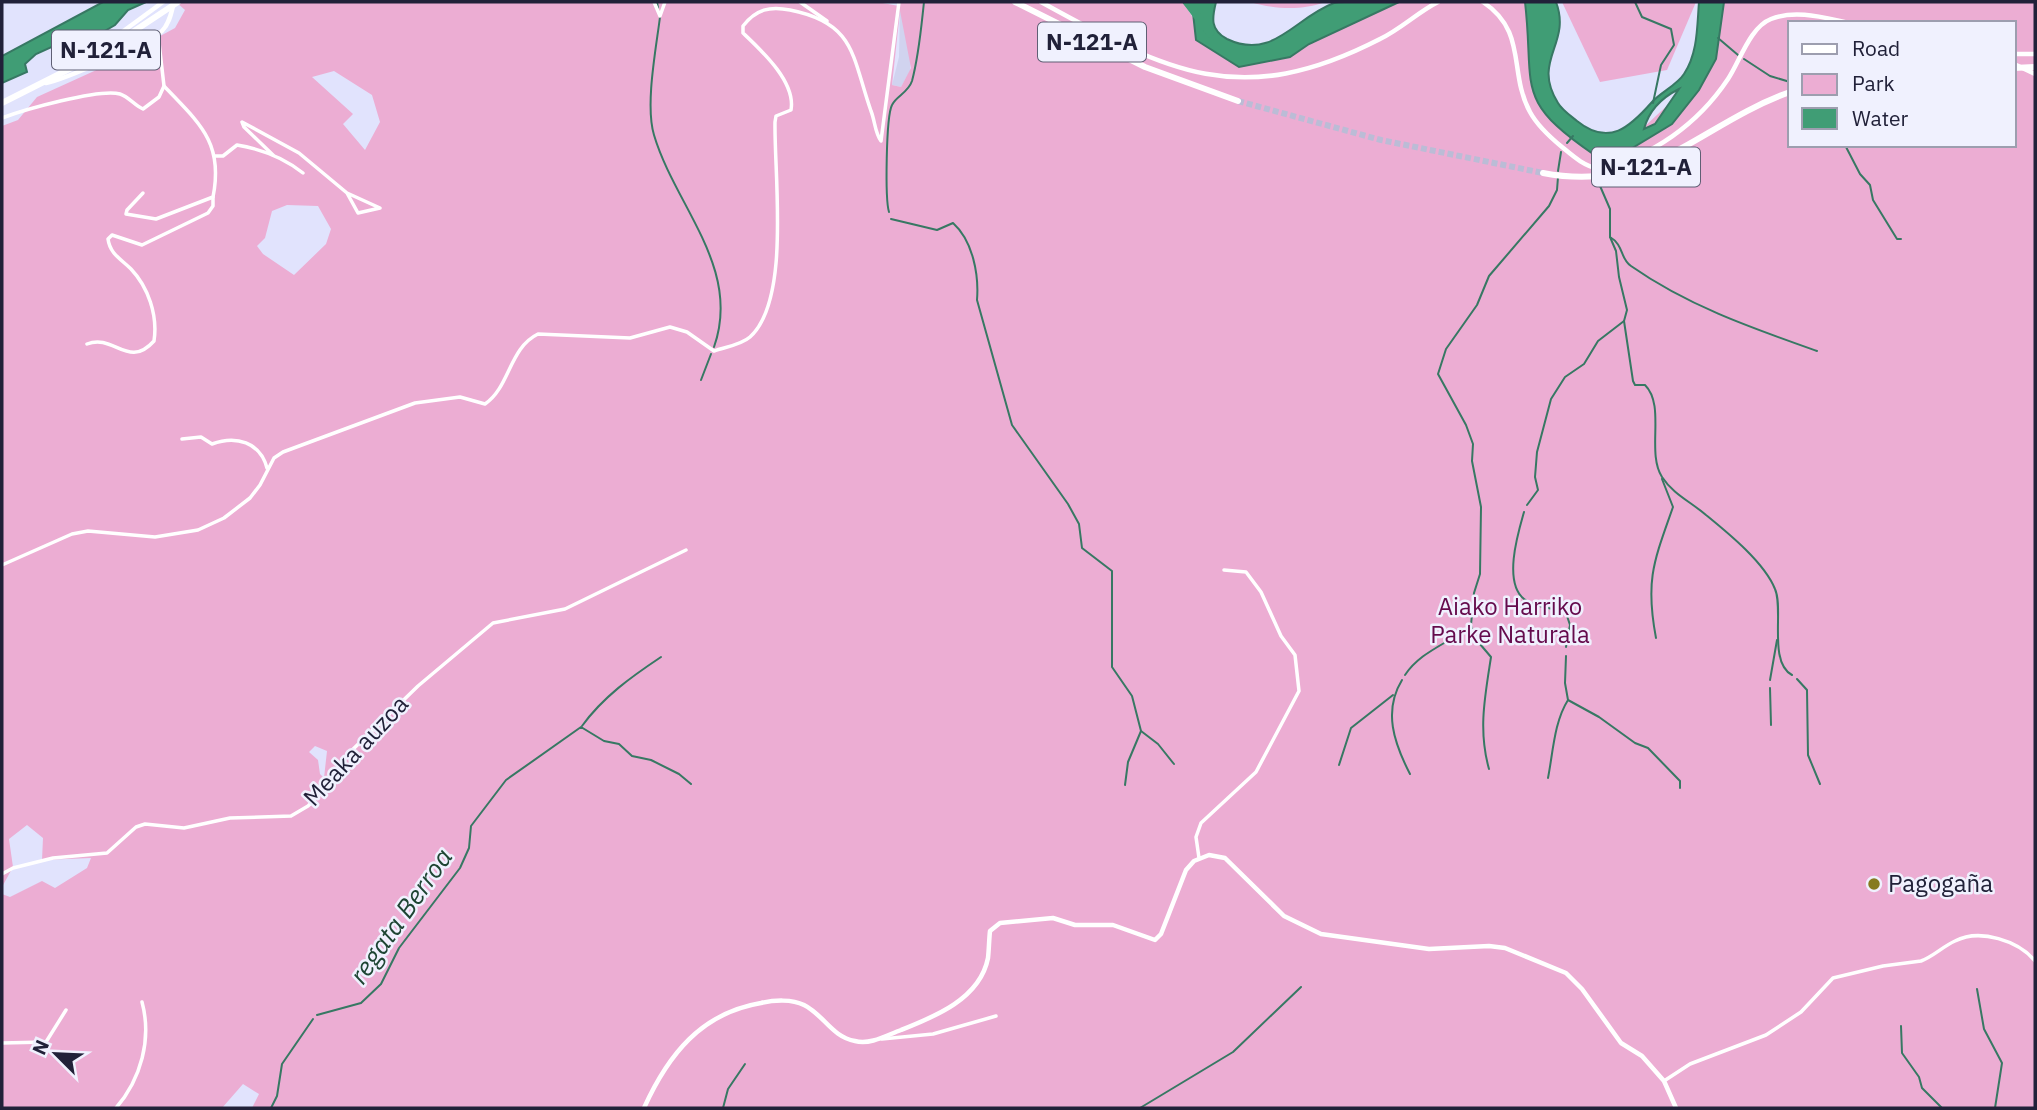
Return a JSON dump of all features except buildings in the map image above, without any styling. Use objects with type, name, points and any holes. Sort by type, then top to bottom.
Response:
[{"type":"highway","name":"N-121-A","points":[[2,103],[46,83],[121,42],[175,2]]},
{"type":"highway","name":"N-121-A","points":[[1015,2],[1145,67],[1238,101]]},
{"type":"highway","points":[[2016,66],[2035,67]]},
{"type":"highway","name":"N-121-A","points":[[1547,174],[1591,177],[1632,171],[1672,154],[1730,119],[1788,93]]},
{"type":"street","points":[[46,83],[54,75],[102,47],[163,2]]},
{"type":"street","points":[[46,83],[78,72],[158,34],[167,24],[175,2]]},
{"type":"street","points":[[654,2],[660,16],[666,2]]},
{"type":"street","points":[[800,2],[829,23],[850,44],[878,136],[883,141],[899,2]]},
{"type":"street","points":[[1041,2],[1105,37],[1179,70],[1255,79],[1333,61],[1382,38],[1438,2]]},
{"type":"street","points":[[1483,2],[1498,12],[1508,26],[1516,48],[1524,96],[1530,113],[1572,156],[1599,169],[1634,158],[1691,124],[1728,79],[1759,25],[1787,14],[1840,21]]},
{"type":"street","points":[[2,565],[72,534],[88,531],[155,537],[198,530],[224,518],[250,498],[274,458],[283,452],[415,403],[460,397],[485,404],[502,387],[519,351],[538,334],[593,334],[620,338],[670,327],[687,332],[714,351],[746,341],[767,315],[779,238],[775,122],[776,116],[791,110],[793,100],[783,77],[743,33],[743,26],[753,13],[774,7],[805,13],[829,23]]},
{"type":"street","points":[[2,118],[84,96],[106,93],[118,93],[143,109],[159,97],[164,86],[158,34]]},
{"type":"street","points":[[2016,54],[2035,54]]},
{"type":"street","points":[[2016,67],[2035,74]]},
{"type":"street","points":[[87,344],[94,341],[110,343],[123,352],[131,353],[148,348],[154,341],[152,305],[148,294],[137,275],[113,254],[108,239],[112,234],[142,244],[156,241],[208,213],[213,206],[215,156],[211,138],[164,86]]},
{"type":"street","points":[[303,173],[273,155],[242,122],[273,141],[291,148],[346,193],[380,208],[358,213],[346,193]]},
{"type":"street","points":[[215,156],[223,156],[237,145],[273,155]]},
{"type":"street","points":[[143,193],[127,210],[127,214],[156,219],[214,197]]},
{"type":"street","points":[[182,439],[201,437],[212,444],[228,440],[250,443],[257,447],[267,470]]},
{"type":"street","name":"Meaka auzoa","points":[[2,874],[13,868],[53,858],[107,853],[136,827],[145,824],[184,828],[230,818],[291,816],[316,798],[346,756],[418,686],[493,623],[565,609],[686,550]]},
{"type":"street","points":[[1199,858],[1196,837],[1201,823],[1256,772],[1299,691],[1300,677],[1295,655],[1281,636],[1261,592],[1246,572],[1224,570]]},
{"type":"street","points":[[879,1039],[938,1015],[963,998],[988,960],[990,931],[999,923],[1053,918],[1075,925],[1113,925],[1155,940],[1161,934],[1186,870],[1199,858],[1209,855],[1225,858],[1284,916],[1321,934],[1429,949],[1489,946],[1547,963],[1566,973],[1582,989],[1621,1043],[1642,1056],[1664,1081],[1676,1108]]},
{"type":"street","points":[[1664,1081],[1690,1064],[1766,1035],[1801,1012],[1839,976],[1921,961],[1934,956],[1955,940],[1973,936],[2018,945],[2035,961]]},
{"type":"street","points":[[116,1108],[142,1060],[148,1040],[142,1002]]},
{"type":"street","points":[[644,1108],[664,1069],[685,1042],[719,1016],[739,1007],[766,1002],[802,1003],[821,1016],[832,1031],[857,1042],[933,1034],[996,1016]]},
{"type":"street","points":[[2,1043],[46,1042],[66,1010]]},
{"type":"shaded area","points":[[900,6],[911,59],[910,71],[901,87],[892,85],[899,57]]},
{"type":"green space","name":"Aiako Harriko Parke Naturala","points":[[176,2],[877,2],[899,6],[899,2],[1183,2],[1207,40],[1249,56],[1367,2],[1531,2],[1544,90],[1582,132],[1619,139],[1644,127],[1672,101],[1699,65],[1712,2],[2035,2],[2035,1108],[252,1108],[259,1094],[243,1084],[222,1108],[2,1108],[2,894],[10,897],[42,881],[55,888],[87,868],[91,858],[42,860],[43,838],[27,825],[9,839],[13,867],[2,887],[2,126],[18,120],[37,97],[103,67],[175,28],[185,10]],"holes":[[[900,11],[911,68],[901,87],[892,85]],[[334,71],[372,95],[380,122],[365,150],[343,124],[353,114],[312,77]],[[287,205],[318,206],[331,229],[326,244],[294,275],[263,254],[257,246],[265,238],[272,211]],[[315,746],[327,751],[324,778],[320,774],[318,760],[309,752]]]},
{"type":"green space","points":[[1250,2],[1325,2],[1288,8]]},
{"type":"green space","points":[[1562,2],[1696,2],[1667,70],[1600,82]]},
{"type":"water","points":[[103,2],[146,2],[128,10],[115,25],[96,36],[80,34],[36,54],[25,64],[27,72],[2,83],[2,56]]},
{"type":"water","points":[[1183,2],[1216,2],[1213,18],[1218,32],[1227,39],[1258,45],[1283,35],[1334,3],[1399,2],[1309,44],[1290,57],[1239,67],[1196,40],[1193,13]]},
{"type":"water","points":[[1525,2],[1556,2],[1560,17],[1557,41],[1550,63],[1551,88],[1560,106],[1577,121],[1599,133],[1609,133],[1618,131],[1636,119],[1684,74],[1694,48],[1699,2],[1724,2],[1716,59],[1699,90],[1672,124],[1629,150],[1593,154],[1550,119],[1533,90]],"holes":[[[1679,89],[1655,124],[1644,129],[1657,105]]]},
{"type":"waterway","points":[[657,2],[658,8]]},
{"type":"waterway","points":[[889,212],[888,125],[892,105],[912,81],[924,2]]},
{"type":"waterway","points":[[1187,2],[1210,33]]},
{"type":"waterway","points":[[1635,2],[1642,17],[1671,29],[1674,45],[1661,65],[1653,103]]},
{"type":"waterway","points":[[660,17],[652,77],[652,123],[664,161],[713,264],[719,291],[720,318],[714,347]]},
{"type":"waterway","points":[[1718,38],[1738,55]]},
{"type":"waterway","points":[[1744,59],[1770,76],[1788,81]]},
{"type":"waterway","points":[[1567,143],[1573,136]]},
{"type":"waterway","points":[[1846,147],[1860,174],[1870,185],[1873,200],[1897,239],[1901,239]]},
{"type":"waterway","points":[[1558,171],[1561,152]]},
{"type":"waterway","points":[[1489,769],[1483,727],[1491,657],[1474,637],[1471,625],[1474,593],[1480,574],[1481,507],[1472,461],[1473,444],[1466,425],[1438,374],[1446,349],[1477,305],[1489,276],[1549,206],[1557,190],[1558,177]]},
{"type":"waterway","points":[[1527,505],[1538,490],[1535,477],[1537,452],[1551,399],[1565,377],[1584,364],[1598,341],[1624,321],[1627,310],[1616,251],[1610,237],[1610,209],[1597,179]]},
{"type":"waterway","points":[[891,219],[937,230],[953,223],[960,230],[976,269],[977,300],[1012,425],[1068,504],[1079,524],[1082,548],[1112,571],[1112,667],[1132,696],[1141,731],[1128,762],[1125,785]]},
{"type":"waterway","points":[[1610,237],[1618,244],[1628,263],[1675,293],[1745,325],[1817,351]]},
{"type":"waterway","points":[[1624,321],[1633,381],[1635,385],[1645,385],[1654,405],[1656,455],[1662,477],[1677,493],[1725,530],[1770,579],[1777,598],[1780,659],[1792,675]]},
{"type":"waterway","points":[[701,380],[711,354]]},
{"type":"waterway","points":[[1656,638],[1651,601],[1653,571],[1673,507],[1662,479]]},
{"type":"waterway","points":[[1524,512],[1514,557],[1514,581],[1518,591],[1528,602],[1566,613],[1570,625],[1566,647]]},
{"type":"waterway","points":[[1405,675],[1419,660],[1470,626]]},
{"type":"waterway","points":[[1770,680],[1777,640]]},
{"type":"waterway","points":[[1566,656],[1565,683],[1568,700],[1599,717],[1635,743],[1648,748],[1680,781],[1680,788]]},
{"type":"waterway","points":[[582,726],[618,688],[661,657]]},
{"type":"waterway","points":[[1797,679],[1807,690],[1808,755],[1820,784]]},
{"type":"waterway","points":[[1402,680],[1393,703],[1393,727],[1399,751],[1410,774]]},
{"type":"waterway","points":[[1770,688],[1771,725]]},
{"type":"waterway","points":[[1339,765],[1351,728],[1393,695]]},
{"type":"waterway","points":[[1548,778],[1557,728],[1568,700]]},
{"type":"waterway","name":"regata Berroa","points":[[317,1015],[361,1003],[381,984],[399,948],[460,868],[469,848],[471,826],[506,780],[581,727],[604,741],[619,744],[632,756],[651,760],[679,774],[691,784]]},
{"type":"waterway","points":[[1141,731],[1158,744],[1174,764]]},
{"type":"waterway","points":[[1140,1108],[1233,1052],[1301,987]]},
{"type":"waterway","points":[[1977,989],[1984,1029],[2002,1063],[1995,1108]]},
{"type":"waterway","name":"regata Berroa","points":[[271,1108],[277,1096],[282,1064],[313,1019]]},
{"type":"waterway","points":[[1901,1026],[1902,1053],[1919,1077],[1922,1088],[1942,1108]]},
{"type":"waterway","points":[[723,1108],[728,1089],[745,1064]]},
{"type":"tunnel","points":[[1238,101],[1381,140],[1543,173]]},
{"type":"place","name":"Pagogaña","points":[[1874,884]]}]
